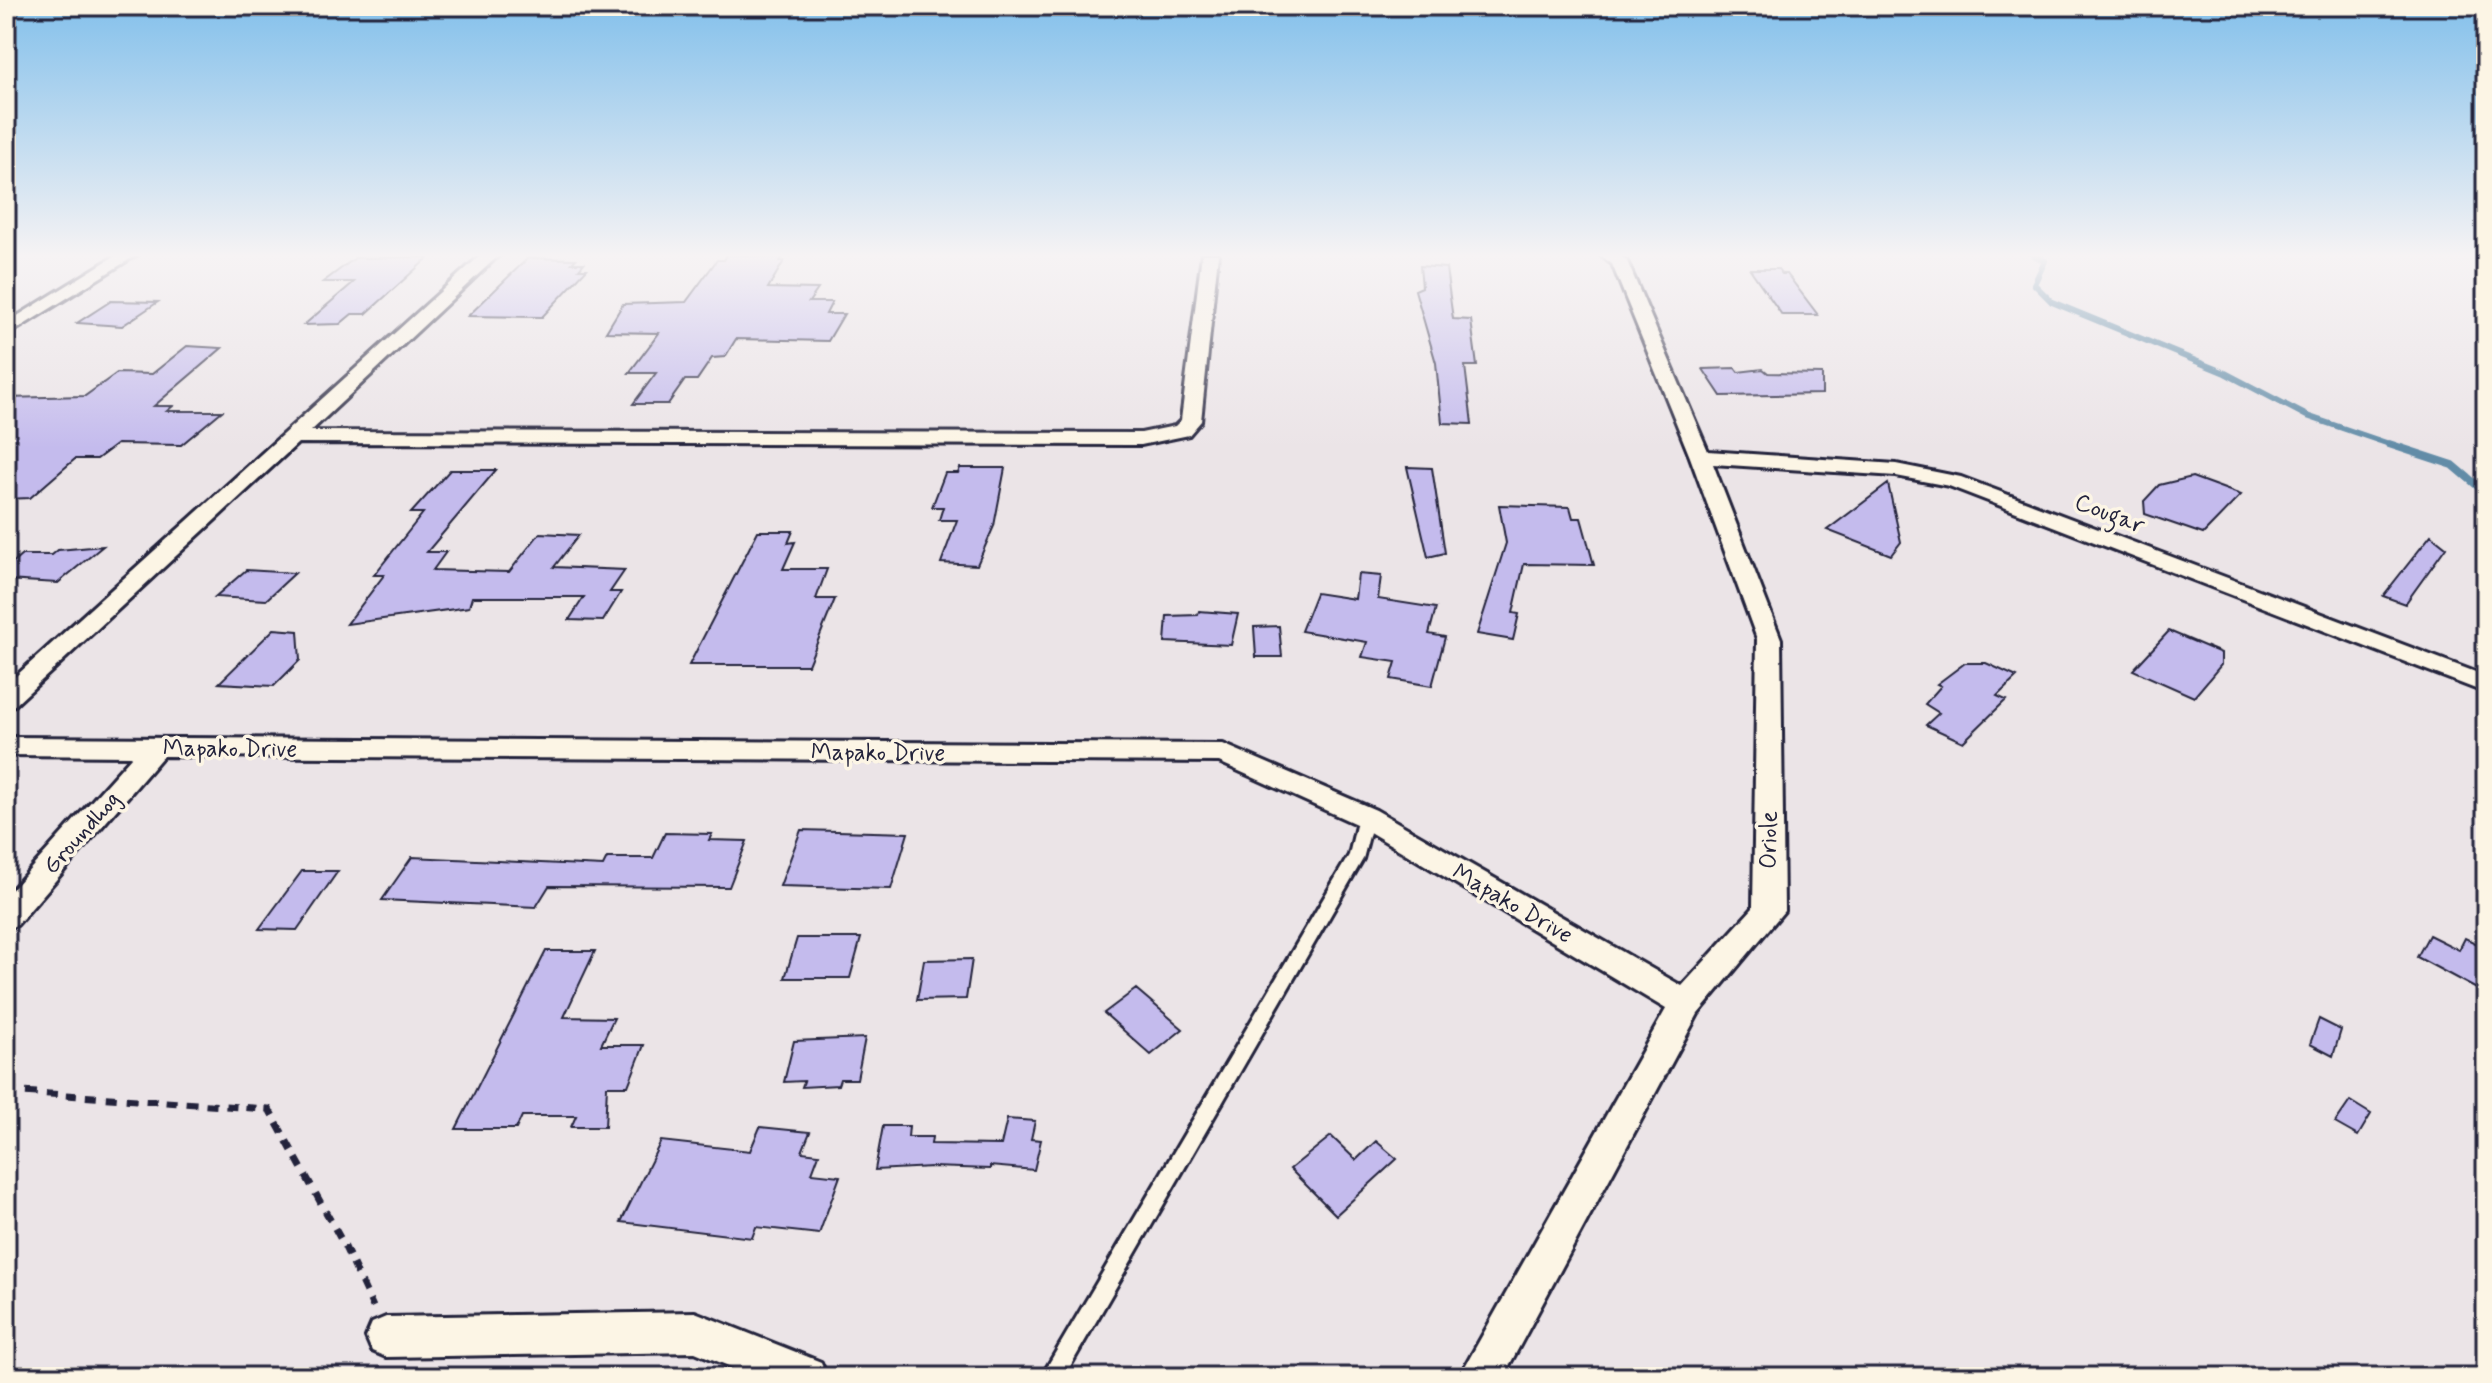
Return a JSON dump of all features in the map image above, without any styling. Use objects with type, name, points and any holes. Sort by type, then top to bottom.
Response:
[{"type":"street","points":[[6,331],[26,319]]},
{"type":"street","points":[[6,699],[423,319]]},
{"type":"street","points":[[296,437],[1141,439],[1182,431],[1191,421],[1203,319]]},
{"type":"street","name":"Oriole","points":[[1480,1377],[1686,1004],[1768,911],[1769,639],[1700,457],[1643,319]]},
{"type":"street","name":"Cougar","points":[[1700,457],[1896,470],[1954,481],[2486,685]]},
{"type":"street","name":"Mapako Drive","points":[[6,746],[1223,753],[1366,817],[1686,1004]]},
{"type":"street","name":"Groundhog","points":[[6,917],[155,748]]},
{"type":"street","points":[[386,1337],[695,1332],[806,1377]]},
{"type":"lane","points":[[1052,1377],[1357,855],[1366,817]]},
{"type":"path","points":[[6,1091],[269,1109],[344,1245],[386,1337]]},
{"type":"building","points":[[84,319],[133,319],[122,326],[77,323]]},
{"type":"building","points":[[312,319],[347,319],[340,324],[304,325]]},
{"type":"building","points":[[614,319],[841,319],[828,341],[736,339],[725,357],[712,358],[697,380],[685,380],[668,404],[633,404],[656,373],[629,373],[659,333],[606,332]]},
{"type":"building","points":[[1423,319],[1471,320],[1477,366],[1465,366],[1472,424],[1442,423],[1436,363]]},
{"type":"building","points":[[187,346],[222,348],[154,406],[173,406],[167,411],[222,411],[181,445],[117,444],[97,459],[75,459],[30,498],[6,499],[6,398],[85,396],[117,373],[152,374]]},
{"type":"building","points":[[1735,368],[1738,372],[1763,369],[1768,373],[1822,374],[1822,394],[1721,396],[1703,369]]},
{"type":"building","points":[[1407,467],[1432,468],[1445,553],[1428,557]]},
{"type":"building","points":[[960,468],[1005,468],[994,526],[977,565],[941,563],[957,520],[939,520],[943,507],[932,507],[945,473],[958,473]]},
{"type":"building","points":[[450,470],[496,470],[427,552],[446,552],[433,570],[509,572],[540,533],[579,535],[554,567],[625,570],[610,592],[621,592],[603,621],[569,620],[584,597],[472,597],[469,607],[347,624],[384,575],[374,575],[423,513],[411,513]]},
{"type":"building","points":[[2192,477],[2241,495],[2203,534],[2145,514],[2144,501],[2159,485]]},
{"type":"building","points":[[1888,484],[1901,542],[1891,555],[1827,530]]},
{"type":"building","points":[[1499,505],[1570,507],[1573,518],[1581,518],[1594,565],[1524,564],[1513,613],[1519,614],[1513,640],[1477,634],[1506,543]]},
{"type":"building","points":[[758,531],[793,531],[788,543],[795,542],[783,569],[827,569],[816,599],[835,599],[808,665],[689,665]]},
{"type":"building","points":[[2431,535],[2446,547],[2405,604],[2383,596]]},
{"type":"building","points":[[103,546],[58,583],[6,580],[6,569],[22,555],[52,555],[58,550]]},
{"type":"building","points":[[246,570],[295,573],[266,600],[215,597]]},
{"type":"building","points":[[1358,574],[1381,576],[1378,599],[1436,608],[1429,634],[1445,637],[1432,686],[1391,679],[1396,662],[1362,657],[1367,642],[1301,631],[1316,593],[1355,599]]},
{"type":"building","points":[[1199,611],[1238,614],[1231,645],[1165,642],[1167,616],[1198,615]]},
{"type":"building","points":[[1279,626],[1282,657],[1256,657],[1254,627]]},
{"type":"building","points":[[274,629],[298,631],[300,660],[274,686],[219,683]]},
{"type":"building","points":[[2169,631],[2221,653],[2221,665],[2194,697],[2133,670]]},
{"type":"building","points":[[1965,663],[1986,663],[2017,677],[1997,696],[2006,700],[1963,742],[1926,725],[1939,713],[1925,704],[1941,686],[1937,684]]},
{"type":"building","points":[[801,830],[908,833],[891,889],[780,886]]},
{"type":"building","points":[[665,833],[712,834],[709,840],[747,841],[729,887],[549,886],[536,907],[382,900],[412,857],[603,866],[607,858],[653,858]]},
{"type":"building","points":[[302,871],[338,871],[297,930],[259,929]]},
{"type":"building","points":[[2429,935],[2459,950],[2465,938],[2486,948],[2486,994],[2417,957]]},
{"type":"building","points":[[797,938],[861,938],[850,978],[785,978]]},
{"type":"building","points":[[546,951],[595,951],[564,1017],[614,1018],[601,1045],[644,1045],[628,1086],[607,1086],[605,1127],[571,1127],[576,1116],[522,1116],[516,1129],[456,1129]]},
{"type":"building","points":[[972,959],[966,999],[917,1000],[924,960]]},
{"type":"building","points":[[1136,989],[1183,1029],[1151,1055],[1104,1013]]},
{"type":"building","points":[[2319,1019],[2341,1030],[2333,1056],[2310,1044]]},
{"type":"building","points":[[865,1038],[857,1079],[840,1079],[838,1085],[802,1087],[804,1081],[784,1082],[794,1041]]},
{"type":"building","points":[[2350,1101],[2371,1114],[2358,1136],[2335,1123]]},
{"type":"building","points":[[1007,1119],[1035,1121],[1031,1139],[1041,1140],[1034,1170],[990,1166],[990,1169],[932,1167],[875,1170],[883,1126],[909,1126],[908,1137],[932,1137],[931,1144],[1001,1145]]},
{"type":"building","points":[[760,1127],[810,1132],[802,1152],[819,1154],[812,1173],[840,1176],[819,1234],[756,1227],[752,1238],[621,1222],[661,1141],[750,1151]]},
{"type":"building","points":[[1331,1136],[1356,1160],[1376,1141],[1397,1159],[1336,1215],[1290,1169]]},
{"type":"waterway","points":[[2092,319],[2225,373],[2307,416],[2393,445]]},
{"type":"waterway","points":[[2393,445],[2453,465],[2486,493]]}]
